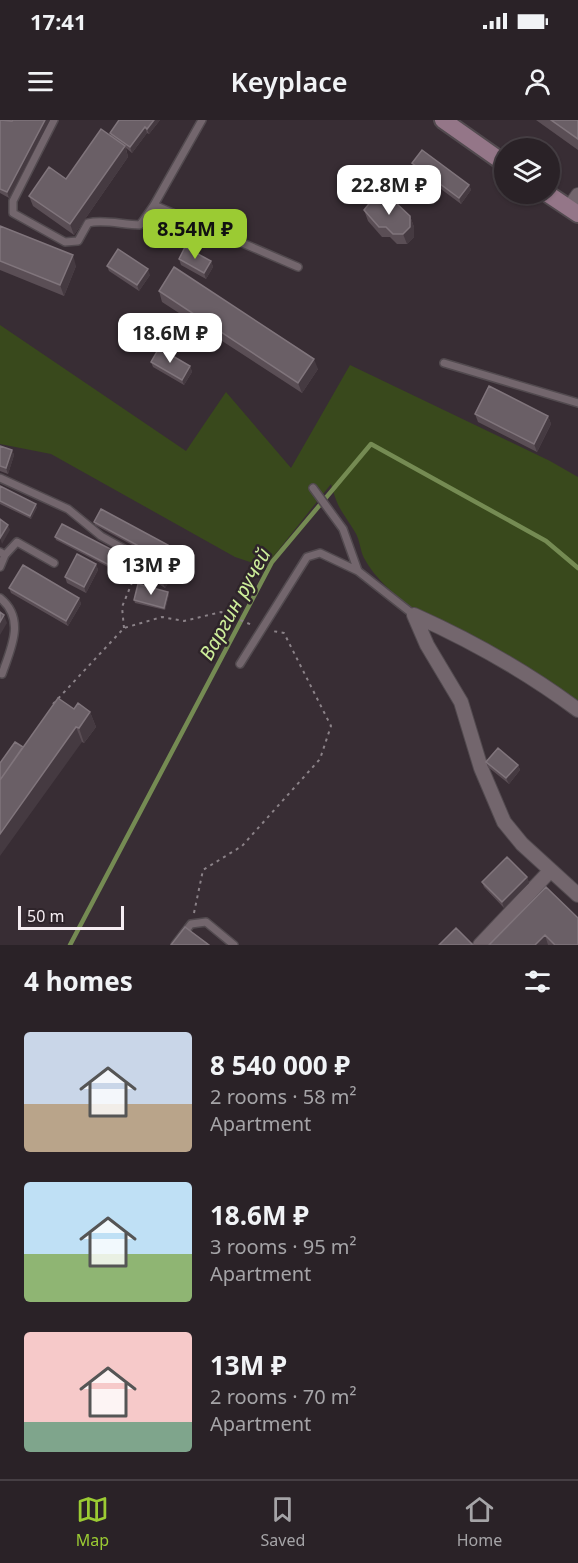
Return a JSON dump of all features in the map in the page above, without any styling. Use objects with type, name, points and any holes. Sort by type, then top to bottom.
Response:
[{"type":"main road","points":[[443,120],[494,156]]},
{"type":"main road","points":[[560,199],[575,206]]},
{"type":"street","points":[[414,615],[493,655],[552,691],[578,710]]},
{"type":"street","points":[[414,615],[427,645],[461,702],[481,768],[504,822],[522,844],[578,895]]},
{"type":"street","points":[[480,945],[550,871]]},
{"type":"lane","points":[[54,120],[13,201],[13,213],[65,242],[78,241],[88,224],[98,221],[120,225],[140,225],[154,205],[202,120]]},
{"type":"lane","points":[[154,205],[298,267]]},
{"type":"lane","points":[[444,363],[578,403]]},
{"type":"lane","points":[[0,478],[68,509],[101,536],[142,559]]},
{"type":"lane","points":[[313,488],[344,529],[358,571]]},
{"type":"lane","points":[[0,567],[3,554],[17,542],[54,563]]},
{"type":"lane","points":[[240,664],[307,557],[320,553],[358,571],[414,615]]},
{"type":"lane","points":[[0,598],[13,614],[16,633],[2,674]]},
{"type":"lane","points":[[175,945],[191,924],[206,922],[234,945]]},
{"type":"path","points":[[124,628],[122,607],[142,559]]},
{"type":"path","points":[[53,704],[124,628],[162,617],[184,621],[221,612],[262,628],[284,633],[330,726],[320,759],[242,846],[203,870],[191,924]]},
{"type":"green space","points":[[0,325],[186,451],[226,392],[291,468],[350,365],[550,461],[578,477],[578,701],[460,639],[402,600],[379,579],[364,558],[357,535],[339,505],[331,484],[265,567],[235,557],[51,454],[0,444]]},
{"type":"building","points":[[0,120],[45,120],[7,192],[0,189]]},
{"type":"building","points":[[119,120],[154,120],[147,129],[145,127],[130,147],[110,133]]},
{"type":"building","points":[[551,120],[578,120],[578,139]]},
{"type":"building","points":[[101,129],[125,146],[70,224],[29,196],[49,167],[66,179]]},
{"type":"building","points":[[422,150],[469,185],[459,198],[412,163]]},
{"type":"building","points":[[376,195],[385,201],[396,203],[410,216],[410,227],[403,234],[393,234],[386,227],[379,227],[364,210]]},
{"type":"building","points":[[0,226],[73,255],[60,285],[0,261]]},
{"type":"building","points":[[185,247],[211,261],[204,273],[179,259]]},
{"type":"building","points":[[118,249],[148,269],[137,285],[107,266]]},
{"type":"building","points":[[174,267],[314,359],[298,383],[159,291]]},
{"type":"building","points":[[159,348],[190,366],[182,380],[151,362]]},
{"type":"building","points":[[489,386],[548,416],[534,444],[475,414]]},
{"type":"building","points":[[0,446],[12,450],[6,468],[0,466]]},
{"type":"building","points":[[0,486],[36,504],[30,516],[0,501]]},
{"type":"building","points":[[101,509],[168,545],[161,558],[94,522]]},
{"type":"building","points":[[0,519],[8,525],[0,538]]},
{"type":"building","points":[[62,524],[122,555],[115,568],[55,537]]},
{"type":"building","points":[[77,554],[96,564],[84,587],[65,577]]},
{"type":"building","points":[[159,561],[172,569],[163,583],[150,575]]},
{"type":"building","points":[[23,565],[79,598],[66,621],[9,588]]},
{"type":"building","points":[[138,584],[168,592],[164,608],[134,600]]},
{"type":"building","points":[[58,698],[74,709],[78,703],[90,712],[79,728],[76,727],[0,834],[0,780]]},
{"type":"building","points":[[15,742],[23,747],[0,780],[0,763]]},
{"type":"building","points":[[498,748],[518,765],[506,778],[486,762]]},
{"type":"building","points":[[507,857],[527,877],[502,902],[482,882]]},
{"type":"building","points":[[546,887],[578,918],[578,945],[555,945],[545,935],[535,945],[489,945]]},
{"type":"building","points":[[185,927],[209,945],[171,945]]},
{"type":"building","points":[[456,928],[473,945],[439,945]]},
{"type":"waterway","name":"Варгин ручей","points":[[70,945],[272,562],[371,444],[546,541],[578,568]]}]
